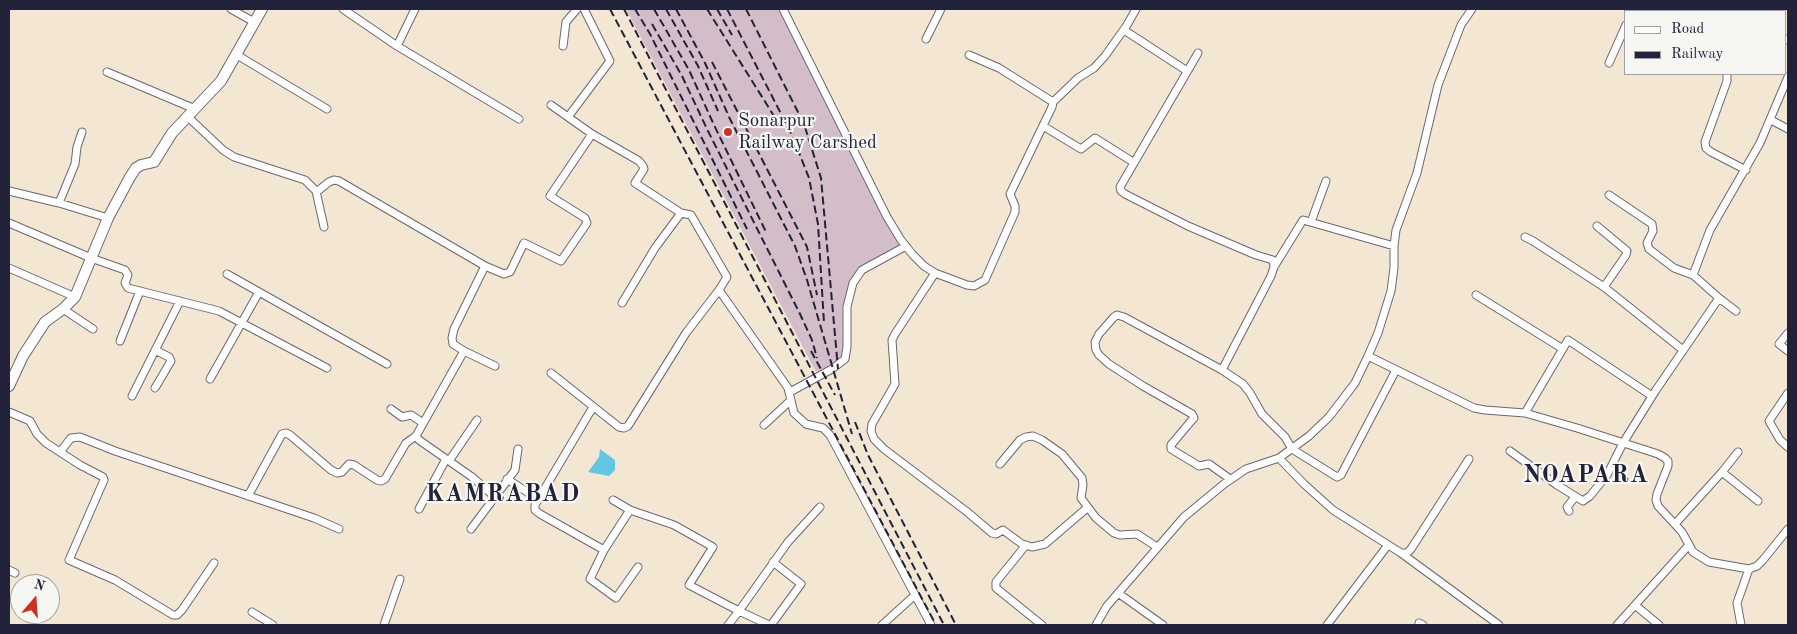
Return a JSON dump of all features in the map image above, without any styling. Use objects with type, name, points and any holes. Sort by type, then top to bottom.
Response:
[{"type":"street","points":[[231,9],[254,22]]},
{"type":"street","points":[[9,386],[23,356],[45,322],[63,309],[74,297],[108,218],[133,172],[141,165],[154,162],[167,140],[221,81],[262,9]]},
{"type":"street","points":[[344,9],[397,46],[518,119]]},
{"type":"street","points":[[397,46],[415,9]]},
{"type":"street","points":[[563,46],[566,22],[577,9]]},
{"type":"street","points":[[568,117],[610,61],[584,9]]},
{"type":"street","points":[[783,9],[887,217],[906,246],[924,266],[935,273],[966,285],[974,286],[984,280],[1015,212],[1015,206],[1010,194],[1053,102],[1078,78],[1094,68],[1105,56],[1124,30],[1136,9]]},
{"type":"street","points":[[926,39],[941,9]]},
{"type":"street","points":[[1096,625],[1107,606],[1184,517],[1230,479],[1246,469],[1278,458],[1292,448],[1322,424],[1356,383],[1378,333],[1391,291],[1396,230],[1417,174],[1438,85],[1458,33],[1472,9]]},
{"type":"street","points":[[1609,63],[1624,29]]},
{"type":"street","points":[[1124,30],[1187,71]]},
{"type":"street","points":[[1198,53],[1133,162],[1120,187],[1121,191],[1188,226],[1256,255],[1273,260],[1274,267]]},
{"type":"street","points":[[237,55],[328,109]]},
{"type":"street","points":[[969,55],[999,68],[1053,102]]},
{"type":"street","points":[[107,72],[191,112],[224,150],[234,157],[305,180],[316,190],[324,227]]},
{"type":"street","points":[[1727,75],[1706,142],[1706,148],[1746,170]]},
{"type":"street","points":[[1693,275],[1710,230],[1746,170],[1771,120],[1788,77]]},
{"type":"street","points":[[551,105],[592,134],[639,161],[644,169],[636,183],[680,214],[690,215],[727,277],[686,333],[628,426],[624,428],[619,426],[551,374]]},
{"type":"street","points":[[1771,120],[1788,129]]},
{"type":"street","points":[[1043,126],[1081,149],[1095,138],[1133,162]]},
{"type":"street","points":[[59,203],[75,164],[77,147],[82,132]]},
{"type":"street","points":[[316,190],[334,180],[339,181],[485,266],[507,274],[510,272],[524,243],[557,260],[563,260],[587,221],[550,196],[592,134]]},
{"type":"street","points":[[1311,222],[1326,181]]},
{"type":"street","points":[[9,191],[59,203],[108,218]]},
{"type":"street","points":[[1609,195],[1652,224],[1654,230],[1647,243],[1649,249],[1674,268],[1693,275],[1736,311]]},
{"type":"street","points":[[622,303],[655,248],[680,214]]},
{"type":"street","points":[[1222,370],[1274,267],[1303,220],[1394,246]]},
{"type":"street","points":[[9,223],[91,258],[125,270],[128,275],[126,286],[213,309],[326,368]]},
{"type":"street","points":[[1597,226],[1627,251],[1604,287]]},
{"type":"street","points":[[1525,237],[1604,287],[1683,350]]},
{"type":"street","points":[[764,425],[791,396],[846,359],[847,307],[853,283],[862,270],[906,246]]},
{"type":"street","points":[[485,266],[454,329],[452,338],[453,344],[495,366]]},
{"type":"street","points":[[9,268],[74,297]]},
{"type":"street","points":[[935,273],[895,334],[892,345],[895,384],[872,424],[871,431],[874,439],[884,449],[992,532],[996,534],[1003,530],[1026,545],[1045,544],[1088,508]]},
{"type":"street","points":[[227,274],[387,364]]},
{"type":"street","points":[[719,290],[791,396],[794,413],[806,424],[824,428],[830,435],[931,625]]},
{"type":"street","points":[[120,341],[140,291]]},
{"type":"street","points":[[210,379],[258,292]]},
{"type":"street","points":[[1476,295],[1563,349]]},
{"type":"street","points":[[1510,451],[1575,497],[1583,501],[1590,496],[1607,475],[1623,443],[1652,396],[1719,298]]},
{"type":"street","points":[[132,396],[180,301]]},
{"type":"street","points":[[63,309],[93,329]]},
{"type":"street","points":[[1230,479],[1209,464],[1199,466],[1171,449],[1171,445],[1194,416],[1109,364],[1096,350],[1095,342],[1099,334],[1114,317],[1121,316],[1222,370],[1247,388],[1262,414],[1285,436],[1292,448],[1333,476],[1341,475],[1396,370]]},
{"type":"street","points":[[1788,333],[1778,344],[1788,351]]},
{"type":"street","points":[[1525,413],[1568,340],[1652,396]]},
{"type":"street","points":[[155,350],[169,357],[170,361],[155,388]]},
{"type":"street","points":[[248,496],[279,437],[286,433],[337,473],[342,472],[349,464],[354,465],[377,480],[385,479],[406,443],[416,436],[464,351]]},
{"type":"street","points":[[1368,356],[1474,408],[1525,413],[1658,454],[1668,462],[1657,494],[1658,506],[1682,532],[1688,546],[1699,557],[1708,562],[1749,569],[1757,566],[1788,529]]},
{"type":"street","points":[[1788,393],[1769,421],[1780,440],[1788,446]]},
{"type":"street","points":[[593,406],[538,499],[535,510],[604,550]]},
{"type":"street","points":[[391,409],[402,417],[412,415],[423,423]]},
{"type":"street","points":[[9,412],[30,421],[41,438],[80,465],[104,477],[69,560],[114,580],[173,615],[177,615],[182,610],[214,563]]},
{"type":"street","points":[[419,510],[448,460],[477,420]]},
{"type":"street","points":[[416,436],[472,476],[494,496]]},
{"type":"street","points":[[1000,464],[1020,440],[1033,436],[1042,440],[1062,454],[1082,478],[1082,498],[1096,518],[1114,533],[1120,535],[1137,534],[1157,547]]},
{"type":"street","points":[[60,452],[71,438],[80,437],[115,451],[314,518],[339,529]]},
{"type":"street","points":[[470,529],[515,470],[518,449]]},
{"type":"street","points":[[1675,524],[1738,452]]},
{"type":"street","points":[[1278,458],[1333,510],[1401,553],[1499,625]]},
{"type":"street","points":[[1401,553],[1411,549],[1469,459]]},
{"type":"street","points":[[1722,472],[1758,501]]},
{"type":"street","points":[[507,479],[538,499]]},
{"type":"street","points":[[1569,511],[1567,507],[1575,497]]},
{"type":"street","points":[[613,500],[630,510],[674,525],[713,547],[689,585],[738,611],[770,625],[801,584],[773,562]]},
{"type":"street","points":[[728,625],[788,542],[820,507]]},
{"type":"street","points":[[630,510],[604,550],[590,579],[616,598],[638,568]]},
{"type":"street","points":[[1026,545],[996,582],[996,588],[1042,625]]},
{"type":"street","points":[[1329,624],[1388,546]]},
{"type":"street","points":[[1619,625],[1634,604],[1688,546]]},
{"type":"street","points":[[1741,625],[1737,613],[1737,603],[1749,569]]},
{"type":"street","points":[[384,625],[400,579]]},
{"type":"street","points":[[1118,593],[1163,625]]},
{"type":"street","points":[[882,625],[915,595]]},
{"type":"street","points":[[1634,604],[1659,625]]},
{"type":"street","points":[[252,612],[274,625]]},
{"type":"shaded area","name":"Sonarpur Railway Carshed","points":[[626,9],[780,9],[902,246],[852,279],[845,354],[841,361],[816,372]]},
{"type":"water","points":[[600,449],[615,460],[615,470],[609,476],[588,472],[599,457]]},
{"type":"railway","points":[[610,9],[936,625]]},
{"type":"railway","points":[[624,9],[944,625]]},
{"type":"railway","points":[[635,9],[650,34],[747,229]]},
{"type":"railway","points":[[654,9],[689,70],[767,234]]},
{"type":"railway","points":[[666,9],[698,66],[718,111]]},
{"type":"railway","points":[[676,9],[705,63],[730,119],[795,246],[807,280],[852,434]]},
{"type":"railway","points":[[707,9],[779,124]]},
{"type":"railway","points":[[717,9],[732,35]]},
{"type":"railway","points":[[727,9],[792,135],[809,178],[818,224],[824,323]]},
{"type":"railway","points":[[746,9],[804,124],[821,178],[838,369]]},
{"type":"railway","points":[[652,24],[682,76],[800,314],[812,340],[817,358]]},
{"type":"railway","points":[[712,62],[807,247],[817,295]]},
{"type":"railway","points":[[811,351],[835,395]]},
{"type":"railway","points":[[855,422],[868,455],[956,625]]},
{"type":"place","name":"Sonarpur Railway Carshed","points":[[728,132]]},
{"type":"district","name":"NOAPARA","points":[[1586,476]]},
{"type":"district","name":"KAMRABAD","points":[[503,495]]}]
